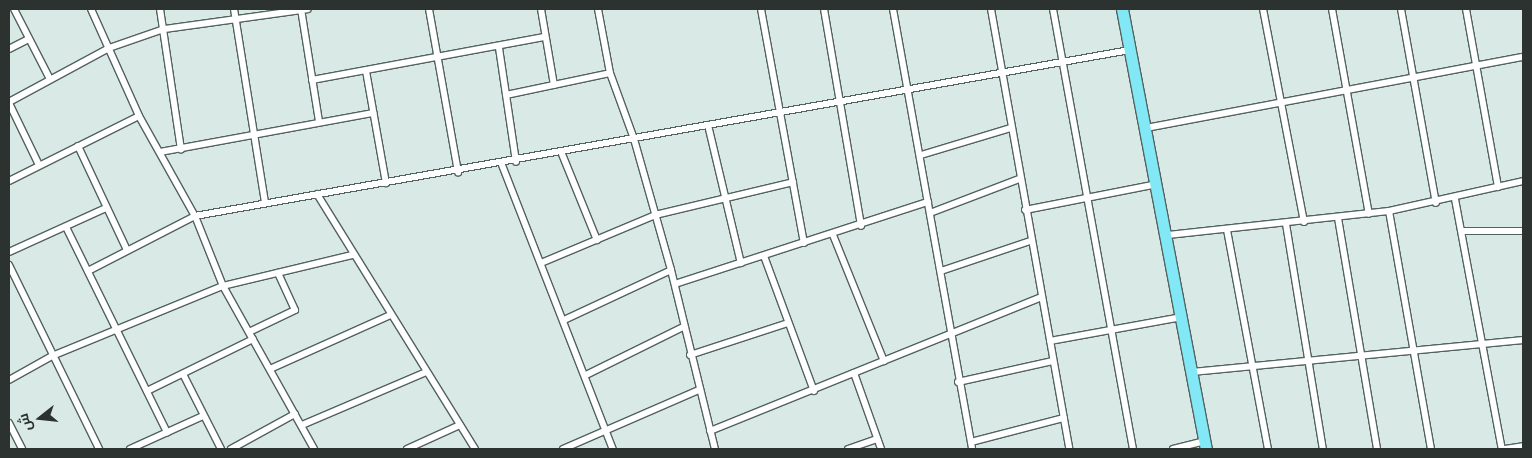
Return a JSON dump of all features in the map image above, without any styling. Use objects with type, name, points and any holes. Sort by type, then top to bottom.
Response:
[{"type":"highway","points":[[1122,9],[1168,235],[1205,445]]},
{"type":"street","points":[[14,9],[50,79]]},
{"type":"street","points":[[91,9],[139,116],[194,216],[223,286],[314,449]]},
{"type":"street","points":[[160,9],[181,148]]},
{"type":"street","points":[[234,9],[265,203]]},
{"type":"street","points":[[39,165],[9,102],[109,48],[164,29],[236,22],[303,9],[319,122]]},
{"type":"street","points":[[429,9],[458,172]]},
{"type":"street","points":[[541,9],[544,38],[554,85]]},
{"type":"street","points":[[598,9],[610,74],[634,139],[671,270],[683,326],[715,449]]},
{"type":"street","points":[[761,9],[778,114],[804,243]]},
{"type":"street","points":[[824,9],[842,104],[861,226]]},
{"type":"street","points":[[892,9],[910,93],[941,271],[949,336],[971,446],[1064,418]]},
{"type":"street","points":[[991,9],[1004,76],[1019,179],[1069,449]]},
{"type":"street","points":[[1053,9],[1133,449]]},
{"type":"street","points":[[1263,9],[1304,222]]},
{"type":"street","points":[[1332,9],[1369,214]]},
{"type":"street","points":[[1401,9],[1436,203]]},
{"type":"street","points":[[1466,9],[1498,187]]},
{"type":"street","points":[[312,80],[366,72],[436,56],[499,48],[544,38]]},
{"type":"street","points":[[9,49],[29,39]]},
{"type":"street","points":[[499,48],[516,162]]},
{"type":"street","points":[[88,271],[194,216],[317,194],[502,165],[708,125],[910,93],[1063,65],[1130,50]]},
{"type":"street","points":[[1146,128],[1281,100],[1523,57]]},
{"type":"street","points":[[366,72],[386,183]]},
{"type":"street","points":[[506,95],[610,74]]},
{"type":"street","points":[[160,152],[372,113]]},
{"type":"street","points":[[9,181],[139,116]]},
{"type":"street","points":[[708,125],[741,263]]},
{"type":"street","points":[[921,155],[1011,128]]},
{"type":"street","points":[[78,146],[127,250]]},
{"type":"street","points":[[562,154],[597,240]]},
{"type":"street","points":[[502,165],[586,375],[613,449]]},
{"type":"street","points":[[930,213],[1019,179]]},
{"type":"street","points":[[1168,235],[1286,224],[1389,211],[1455,199],[1523,181]]},
{"type":"street","points":[[541,263],[655,215],[793,182]]},
{"type":"street","points":[[1025,210],[1157,184]]},
{"type":"street","points":[[317,194],[352,255],[476,449]]},
{"type":"street","points":[[1455,199],[1503,449],[1523,446]]},
{"type":"street","points":[[674,284],[861,226],[928,202]]},
{"type":"street","points":[[9,252],[106,208]]},
{"type":"street","points":[[1389,211],[1412,353],[1431,449]]},
{"type":"street","points":[[1338,218],[1377,449]]},
{"type":"street","points":[[1286,224],[1323,449]]},
{"type":"street","points":[[66,227],[167,432]]},
{"type":"street","points":[[1227,230],[1254,366],[1268,449]]},
{"type":"street","points":[[1462,232],[1523,231]]},
{"type":"street","points":[[833,235],[884,361]]},
{"type":"street","points":[[941,271],[1030,241]]},
{"type":"street","points":[[9,380],[52,356],[116,328],[223,286],[352,255]]},
{"type":"street","points":[[764,256],[814,391]]},
{"type":"street","points":[[9,265],[99,449]]},
{"type":"street","points":[[564,320],[671,270]]},
{"type":"street","points":[[249,332],[294,310],[278,272]]},
{"type":"street","points":[[710,430],[814,391],[1042,297]]},
{"type":"street","points":[[270,368],[390,315]]},
{"type":"street","points":[[1050,341],[1182,317]]},
{"type":"street","points":[[690,354],[788,323]]},
{"type":"street","points":[[586,375],[683,326]]},
{"type":"street","points":[[147,391],[253,339]]},
{"type":"street","points":[[1192,372],[1308,359],[1412,353],[1523,340]]},
{"type":"street","points":[[958,382],[1053,361]]},
{"type":"street","points":[[302,425],[426,372]]},
{"type":"street","points":[[854,373],[881,449]]},
{"type":"street","points":[[183,374],[221,449]]},
{"type":"street","points":[[563,449],[699,390]]},
{"type":"street","points":[[231,449],[295,414]]},
{"type":"street","points":[[130,449],[203,416]]},
{"type":"street","points":[[9,423],[22,449]]},
{"type":"street","points":[[407,449],[460,425]]},
{"type":"street","points":[[848,449],[877,439]]},
{"type":"street","points":[[1172,449],[1205,445]]}]
